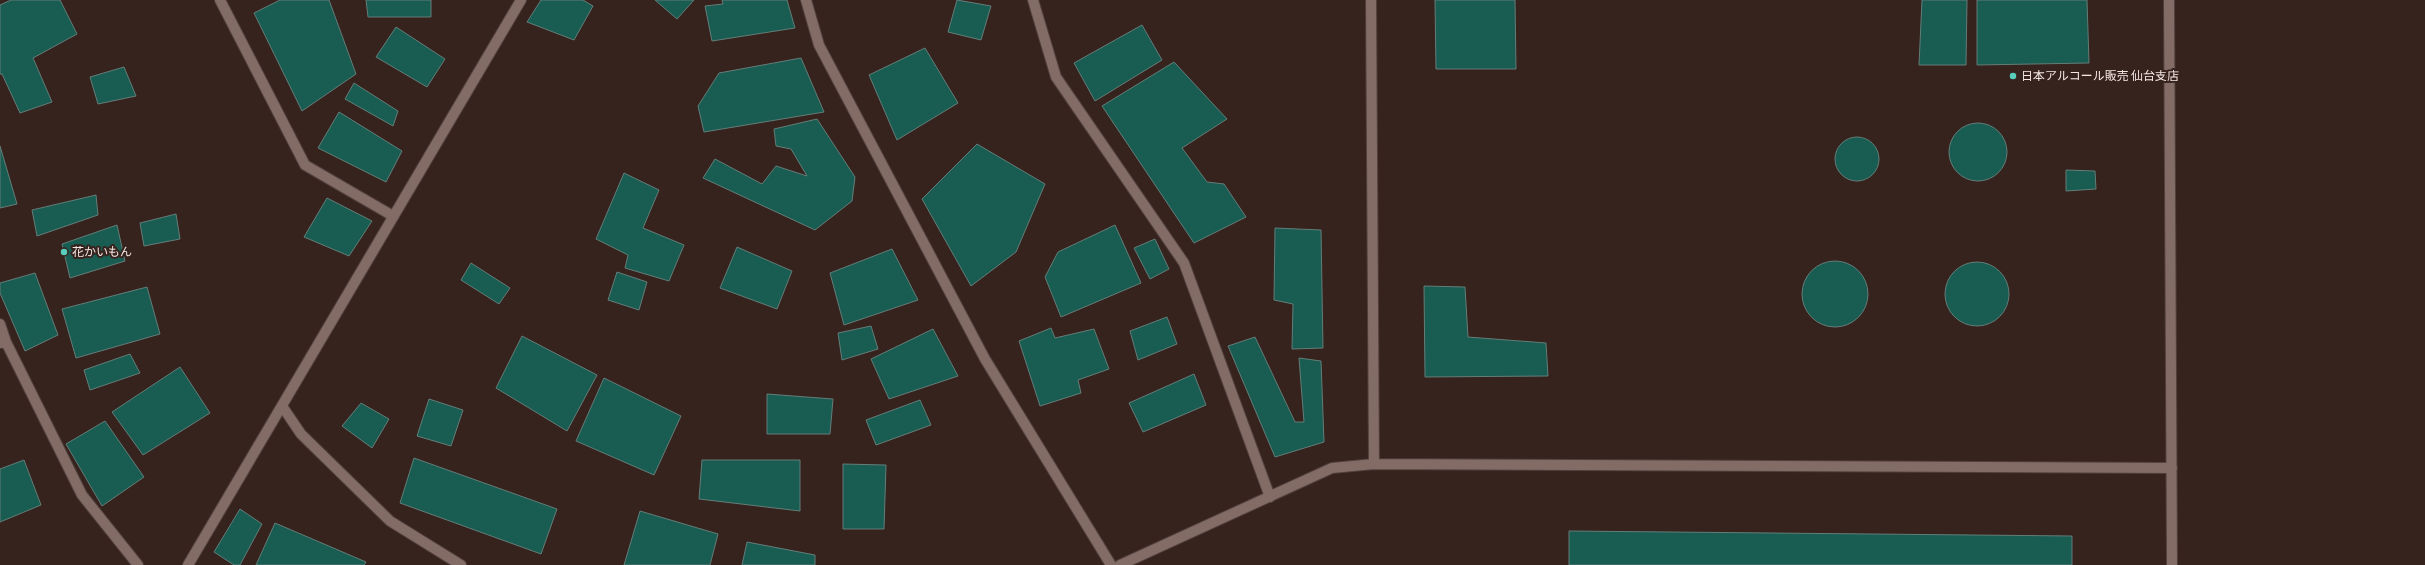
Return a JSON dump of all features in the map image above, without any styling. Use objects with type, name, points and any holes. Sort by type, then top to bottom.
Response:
[{"type":"street","points":[[220,0],[305,165],[393,216]]},
{"type":"street","points":[[188,565],[521,0]]},
{"type":"street","points":[[806,0],[818,45],[985,359],[1111,565]]},
{"type":"street","points":[[1033,0],[1056,76],[1184,263],[1270,497]]},
{"type":"street","points":[[1371,0],[1374,464]]},
{"type":"street","points":[[2169,0],[2172,565]]},
{"type":"street","points":[[0,324],[3,342],[82,495],[138,565]]},
{"type":"street","points":[[282,406],[301,434],[390,521],[461,565]]},
{"type":"street","points":[[1120,565],[1332,468],[1374,464],[2172,468]]},
{"type":"building","points":[[11,0],[60,0],[77,34],[33,58],[52,102],[20,113],[2,74],[0,74],[0,5]]},
{"type":"building","points":[[280,0],[329,0],[356,74],[302,111],[254,13]]},
{"type":"building","points":[[366,0],[431,0],[431,17],[368,17]]},
{"type":"building","points":[[541,0],[583,0],[593,6],[574,40],[527,22]]},
{"type":"building","points":[[655,0],[694,0],[677,19]]},
{"type":"building","points":[[722,0],[787,0],[795,28],[712,41],[705,6],[723,4]]},
{"type":"building","points":[[957,0],[991,6],[981,40],[948,32]]},
{"type":"building","points":[[1435,0],[1515,0],[1516,69],[1436,69]]},
{"type":"building","points":[[1922,0],[1967,0],[1966,65],[1919,65]]},
{"type":"building","points":[[1977,0],[2087,0],[2089,63],[1977,65]]},
{"type":"building","points":[[1142,25],[1162,60],[1095,101],[1074,63]]},
{"type":"building","points":[[396,27],[445,59],[427,87],[376,57]]},
{"type":"building","points":[[925,48],[958,103],[897,140],[869,75]]},
{"type":"building","points":[[801,58],[824,112],[704,132],[698,106],[719,73]]},
{"type":"building","points":[[1174,62],[1227,119],[1182,148],[1207,182],[1224,184],[1246,217],[1194,243],[1102,106]]},
{"type":"building","points":[[124,67],[136,96],[98,104],[90,77]]},
{"type":"building","points":[[354,83],[398,111],[393,126],[345,99]]},
{"type":"building","points":[[339,112],[402,151],[386,182],[318,148]]},
{"type":"building","points":[[817,119],[855,177],[852,201],[815,230],[703,178],[715,159],[762,184],[776,166],[807,176],[791,149],[776,146],[774,129]]},
{"type":"building","points":[[1972,123],[1984,123],[1999,131],[2007,146],[2007,158],[1999,173],[1984,181],[1972,181],[1957,173],[1949,158],[1949,146],[1957,131]]},
{"type":"building","points":[[1861,137],[1866,138],[1873,143],[1878,150],[1878,168],[1873,175],[1866,180],[1853,181],[1848,180],[1841,175],[1836,168],[1835,155],[1836,150],[1841,143],[1848,138]]},
{"type":"building","points":[[977,144],[1045,184],[1016,252],[971,286],[922,199]]},
{"type":"building","points":[[0,146],[17,204],[0,208]]},
{"type":"building","points":[[2066,170],[2095,171],[2096,189],[2066,191]]},
{"type":"building","points":[[624,173],[659,190],[643,228],[684,245],[669,281],[625,268],[628,255],[596,239]]},
{"type":"building","points":[[96,195],[98,215],[37,236],[32,210]]},
{"type":"building","points":[[327,198],[372,221],[349,256],[304,237]]},
{"type":"building","points":[[176,214],[180,239],[144,246],[140,223]]},
{"type":"building","points":[[117,225],[125,261],[70,278],[62,244]]},
{"type":"building","points":[[1115,225],[1141,283],[1061,317],[1045,277],[1058,252]]},
{"type":"building","points":[[1275,228],[1321,230],[1323,348],[1292,349],[1293,304],[1274,300]]},
{"type":"building","points":[[1155,239],[1169,269],[1150,279],[1134,248]]},
{"type":"building","points":[[737,247],[792,271],[777,309],[720,288]]},
{"type":"building","points":[[892,249],[918,300],[844,325],[830,273]]},
{"type":"building","points":[[1829,261],[1841,261],[1853,266],[1863,276],[1868,288],[1866,307],[1853,322],[1841,327],[1829,327],[1817,322],[1807,312],[1802,300],[1802,288],[1807,276],[1817,266]]},
{"type":"building","points":[[1977,262],[1989,264],[2000,271],[2007,282],[2009,294],[2007,306],[2000,317],[1989,324],[1977,326],[1965,324],[1954,317],[1947,306],[1945,294],[1947,282],[1954,271],[1965,264]]},
{"type":"building","points":[[471,263],[510,288],[499,304],[461,280]]},
{"type":"building","points":[[617,272],[647,282],[639,310],[608,300]]},
{"type":"building","points":[[35,273],[58,335],[25,351],[0,293],[0,283]]},
{"type":"building","points":[[1424,286],[1465,287],[1468,337],[1546,343],[1548,376],[1425,377]]},
{"type":"building","points":[[147,287],[160,334],[76,358],[62,309]]},
{"type":"building","points":[[1167,317],[1177,344],[1138,360],[1130,331]]},
{"type":"building","points":[[871,326],[878,349],[842,360],[838,333]]},
{"type":"building","points":[[1051,328],[1055,338],[1094,329],[1109,369],[1078,380],[1081,393],[1040,406],[1019,341]]},
{"type":"building","points":[[933,329],[958,376],[889,399],[871,359]]},
{"type":"building","points":[[522,336],[597,375],[567,431],[496,388]]},
{"type":"building","points":[[1255,337],[1295,422],[1304,422],[1299,358],[1321,361],[1324,442],[1275,457],[1228,346]]},
{"type":"building","points":[[130,354],[140,373],[90,390],[84,370]]},
{"type":"building","points":[[180,367],[210,413],[143,455],[112,412]]},
{"type":"building","points":[[1194,374],[1206,405],[1143,432],[1129,403]]},
{"type":"building","points":[[604,378],[681,416],[654,475],[576,441]]},
{"type":"building","points":[[767,394],[833,399],[830,434],[767,434]]},
{"type":"building","points":[[429,399],[463,410],[451,446],[417,436]]},
{"type":"building","points":[[920,400],[931,425],[876,445],[866,420]]},
{"type":"building","points":[[361,403],[389,419],[372,448],[342,426]]},
{"type":"building","points":[[105,421],[144,477],[102,506],[66,444]]},
{"type":"building","points":[[414,458],[557,509],[541,554],[400,503]]},
{"type":"building","points":[[24,460],[41,505],[0,522],[0,469]]},
{"type":"building","points":[[702,460],[800,460],[800,511],[699,499]]},
{"type":"building","points":[[843,464],[886,465],[884,529],[843,529]]},
{"type":"building","points":[[240,509],[262,524],[240,565],[234,565],[214,552]]},
{"type":"building","points":[[640,511],[718,534],[710,565],[624,565]]},
{"type":"building","points":[[275,523],[366,562],[364,565],[256,565]]},
{"type":"building","points":[[1569,531],[2072,536],[2072,565],[1569,565]]},
{"type":"building","points":[[747,542],[815,555],[815,565],[742,565]]},
{"type":"place","name":"日本アルコール販売 仙台支店","points":[[2013,76]]},
{"type":"place","name":"花かいもん","points":[[64,252]]}]
